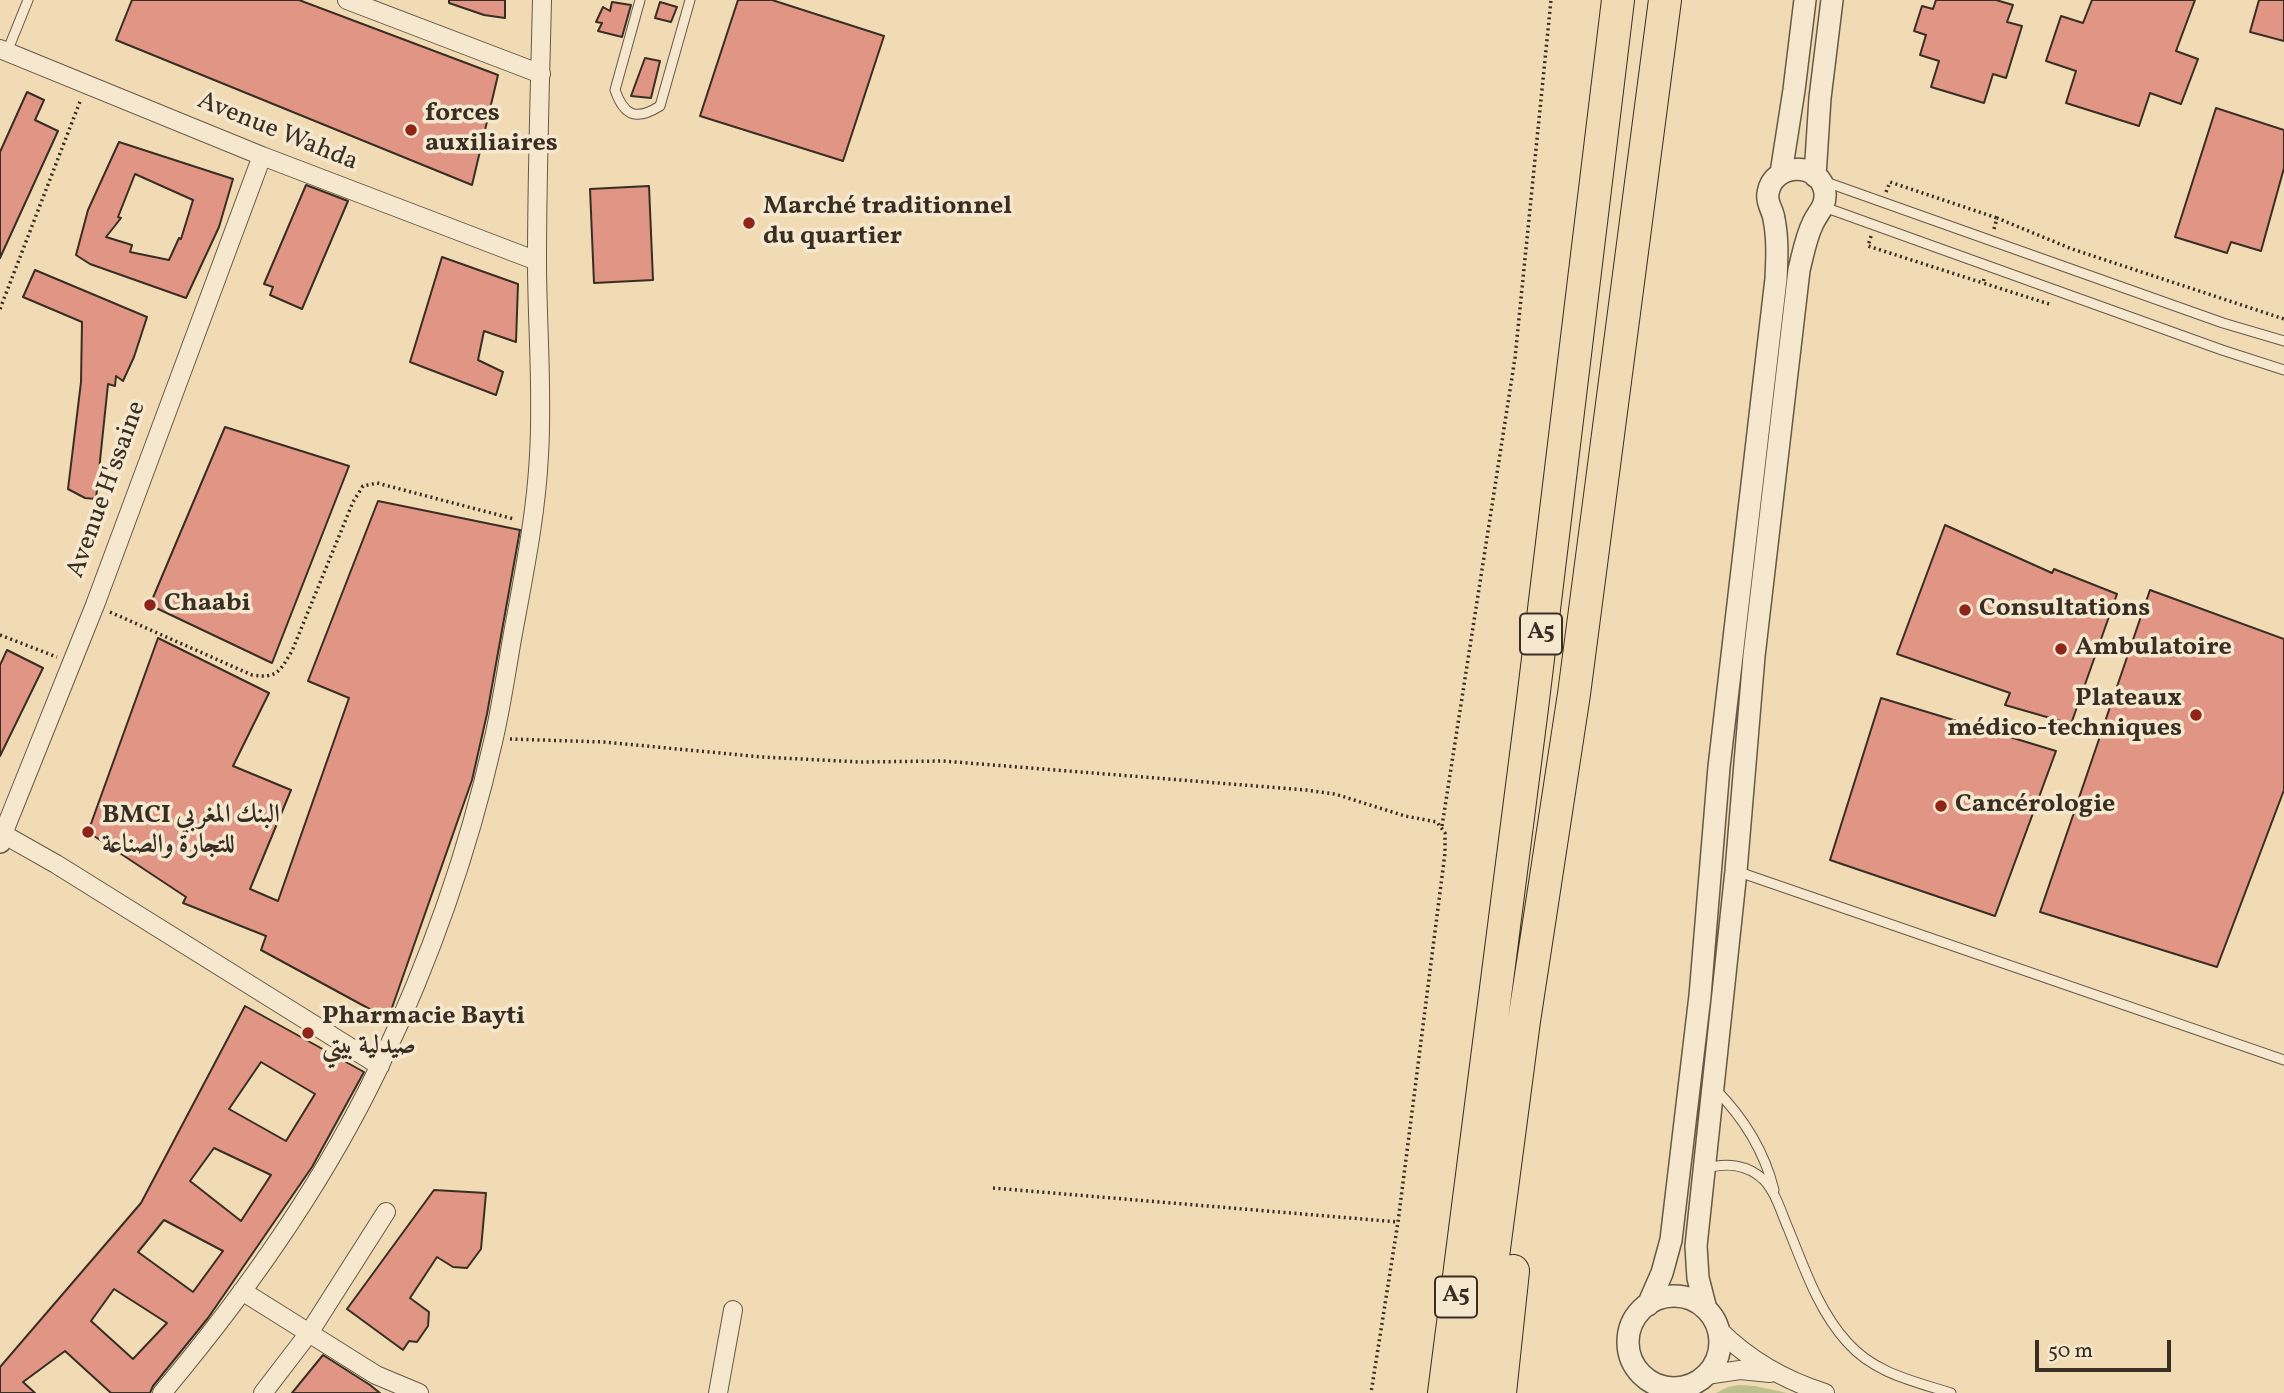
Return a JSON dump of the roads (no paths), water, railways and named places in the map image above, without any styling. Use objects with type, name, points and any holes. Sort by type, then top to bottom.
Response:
[{"type":"highway","name":"A5","points":[[1444,1393],[1618,0]]},
{"type":"highway","name":"A5","points":[[1475,1393],[1524,1021],[1574,694],[1665,0]]},
{"type":"highway","points":[[1500,1393],[1547,977],[1581,745],[1574,694]]},
{"type":"highway","points":[[1424,1393],[1435,1330],[1469,1201]]},
{"type":"street","points":[[346,0],[541,74]]},
{"type":"street","points":[[162,1393],[242,1291],[327,1161],[380,1066],[408,1003],[447,899],[477,806],[494,739],[532,524],[538,465],[540,418],[537,261],[542,0]]},
{"type":"street","points":[[1805,0],[1781,173],[1770,185],[1768,192],[1774,215],[1777,247],[1776,279],[1719,767],[1700,996],[1671,1240],[1662,1273],[1648,1304],[1632,1324],[1629,1348],[1632,1360],[1649,1386],[1671,1388],[1758,1370],[1777,1374],[1825,1393]]},
{"type":"street","points":[[1777,1374],[1745,1354],[1719,1330],[1706,1309],[1698,1278],[1696,1246],[1775,469],[1800,270],[1825,198],[1817,178],[1820,98],[1832,0]]},
{"type":"street","name":"Avenue Wahda","points":[[4,51],[262,156],[537,261]]},
{"type":"street","name":"Avenue H'ssaine","points":[[1,836],[95,605],[262,156]]},
{"type":"street","points":[[1781,173],[1799,169],[1817,178]]},
{"type":"street","points":[[1774,215],[1793,226],[1801,226],[1819,213]]},
{"type":"street","points":[[1,836],[56,864],[380,1066]]},
{"type":"street","points":[[262,1393],[309,1333],[386,1212]]},
{"type":"street","points":[[242,1291],[376,1376],[419,1393]]},
{"type":"street","points":[[1648,1304],[1659,1299],[1684,1297],[1706,1309]]},
{"type":"street","points":[[718,1393],[733,1310]]},
{"type":"street","points":[[1697,1384],[1719,1354],[1719,1330]]},
{"type":"lane","points":[[4,51],[28,0]]},
{"type":"lane","points":[[640,0],[615,90],[628,113],[640,116],[660,106],[690,0]]},
{"type":"lane","points":[[1817,178],[2223,323],[2284,341]]},
{"type":"lane","points":[[1819,213],[2284,370]]},
{"type":"lane","points":[[1736,871],[2284,1060]]},
{"type":"lane","points":[[1712,1086],[1731,1104],[1753,1137],[1770,1173],[1776,1199],[1815,1294],[1825,1314],[1848,1344],[1872,1365],[1897,1377],[1951,1393]]},
{"type":"lane","points":[[1703,1169],[1725,1164],[1746,1168],[1764,1181],[1776,1199]]},
{"type":"place","name":"forces auxiliaires","points":[[411,130]]},
{"type":"place","name":"Marché traditionnel du quartier","points":[[749,223]]},
{"type":"place","name":"Chaabi","points":[[150,605]]},
{"type":"place","name":"Consultations","points":[[1965,610]]},
{"type":"place","name":"Ambulatoire","points":[[2061,649]]},
{"type":"place","name":"Plateaux médico-techniques","points":[[2196,715]]},
{"type":"place","name":"Cancérologie","points":[[1941,806]]},
{"type":"place","name":"BMCI البنك المغربي للتجارة والصناعة","points":[[88,832]]},
{"type":"place","name":"Pharmacie Bayti صيدلية بيتي","points":[[308,1033]]}]
